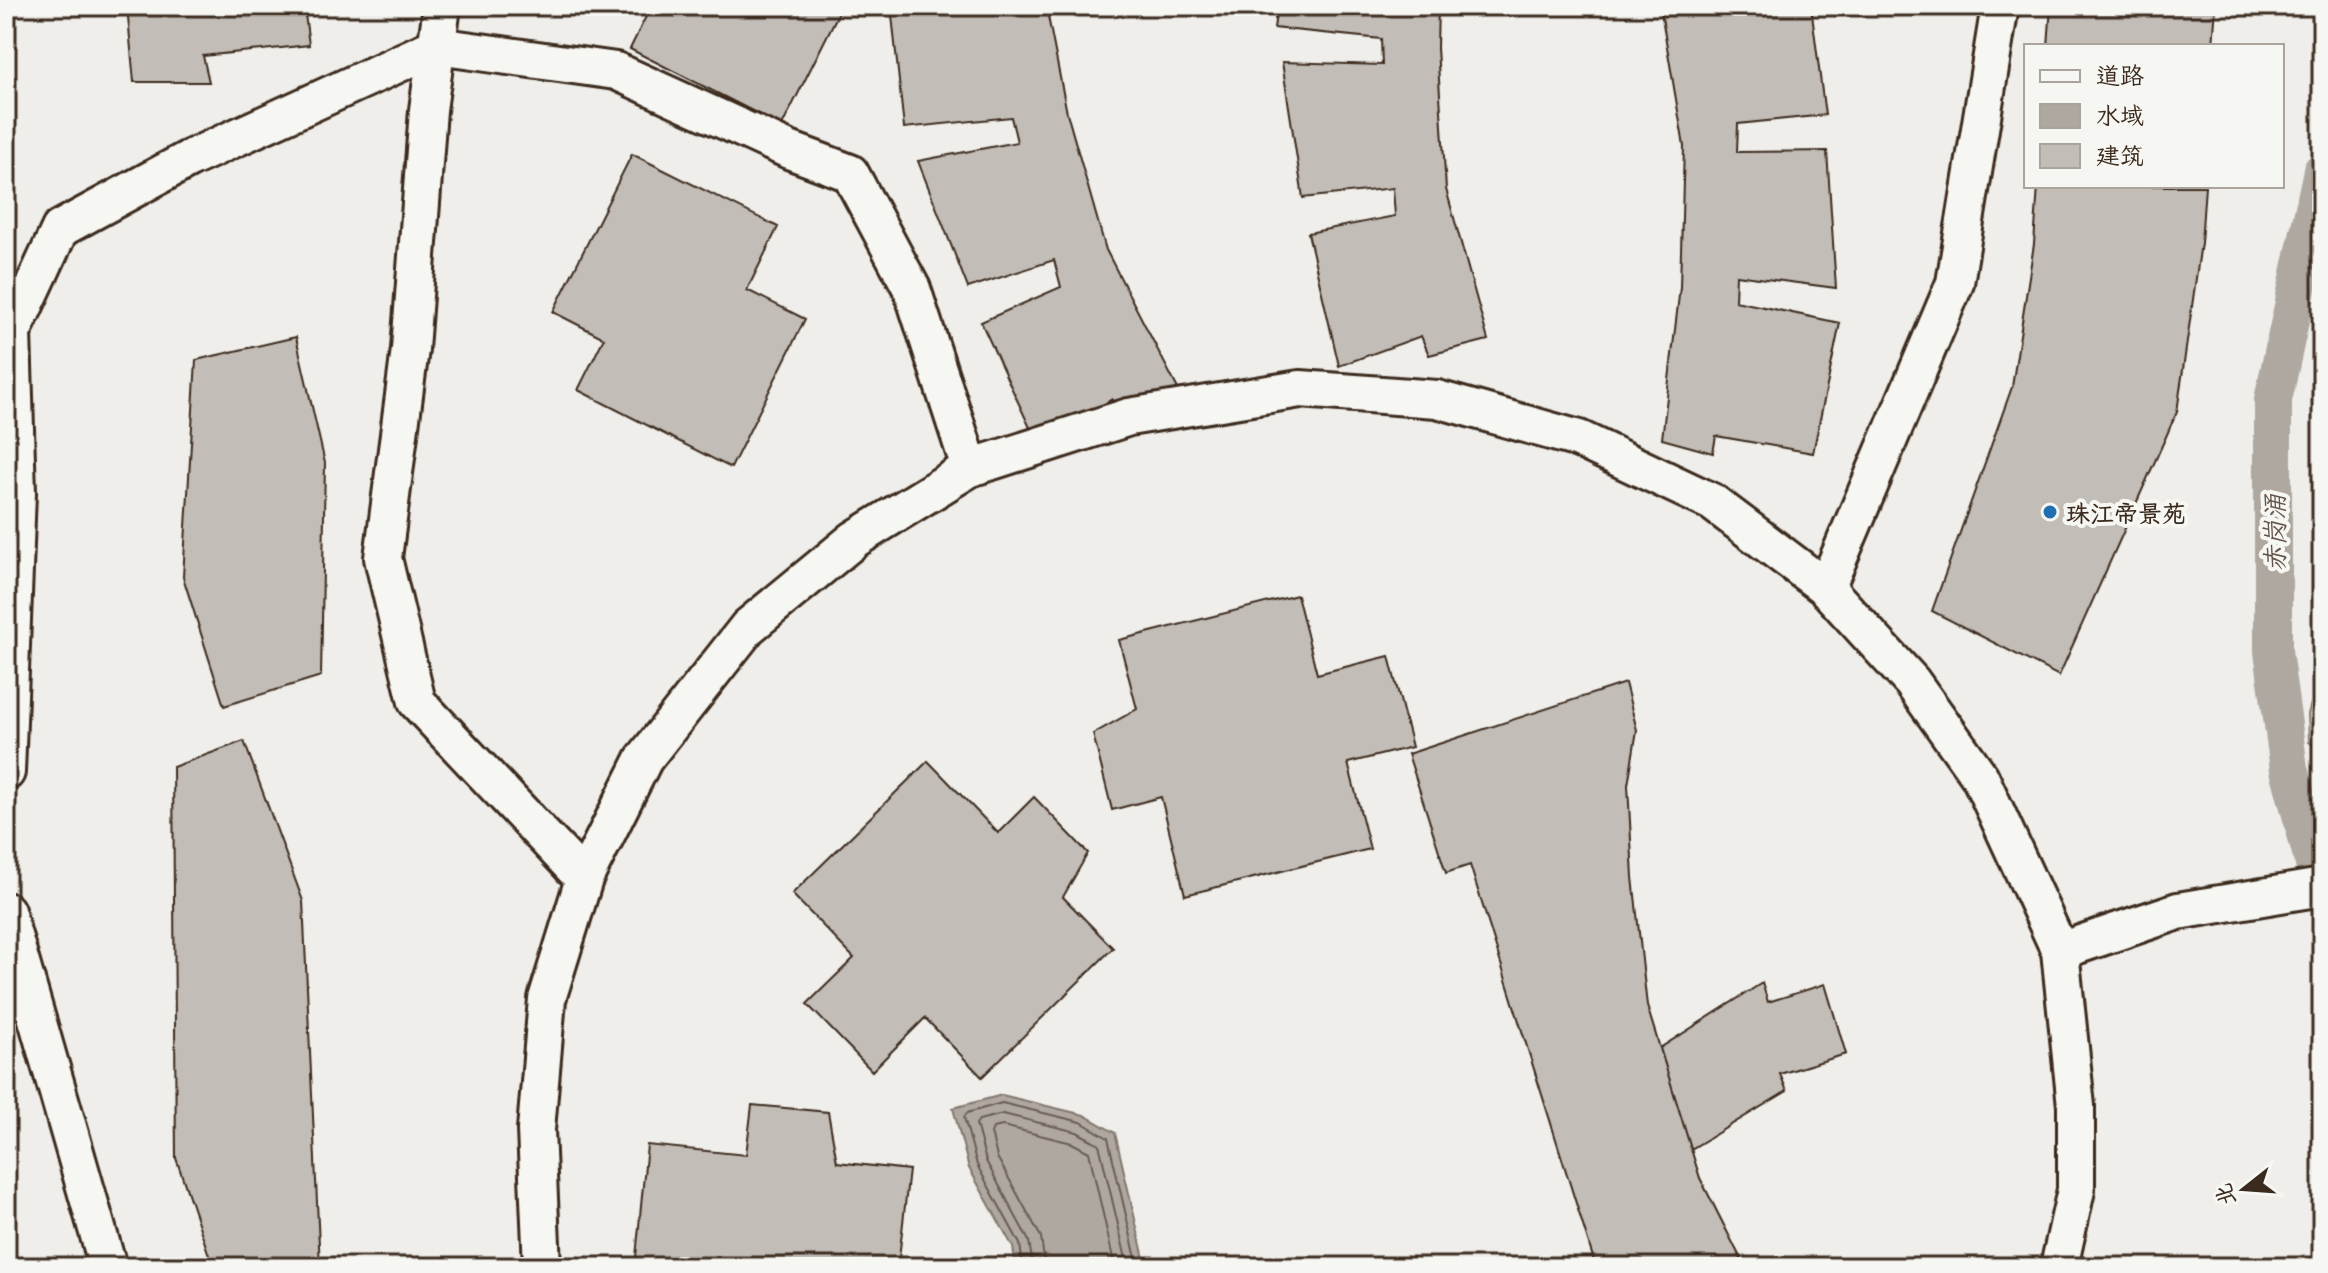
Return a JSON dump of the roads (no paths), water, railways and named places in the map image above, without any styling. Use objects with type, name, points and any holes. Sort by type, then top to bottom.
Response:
[{"type":"street","points":[[442,6],[428,110],[410,349],[383,558],[417,702],[584,879]]},
{"type":"street","points":[[1826,588],[1955,283],[2000,6]]},
{"type":"street","points":[[6,772],[17,493],[12,333],[60,229],[189,159],[437,46],[616,71],[789,150],[850,173],[912,289],[970,468]]},
{"type":"street","points":[[542,1267],[536,1130],[547,999],[584,879],[644,759],[748,627],[855,539],[970,468],[1129,417],[1300,389],[1437,399],[1579,439],[1712,502],[1826,588],[1912,682],[1980,777],[2060,951],[2076,1106],[2076,1190],[2059,1267]]},
{"type":"street","points":[[2060,951],[2178,911],[2322,887]]},
{"type":"street","points":[[6,911],[108,1267]]},
{"type":"water","points":[[1002,1095],[1084,1115],[1115,1133],[1146,1267],[1016,1267],[1013,1247],[969,1168],[953,1108]]},
{"type":"waterway","name":"赤岗涌","points":[[2322,171],[2273,400],[2273,651],[2289,769],[2322,894]]},
{"type":"place","name":"珠江帝景苑","points":[[2050,512]]}]
